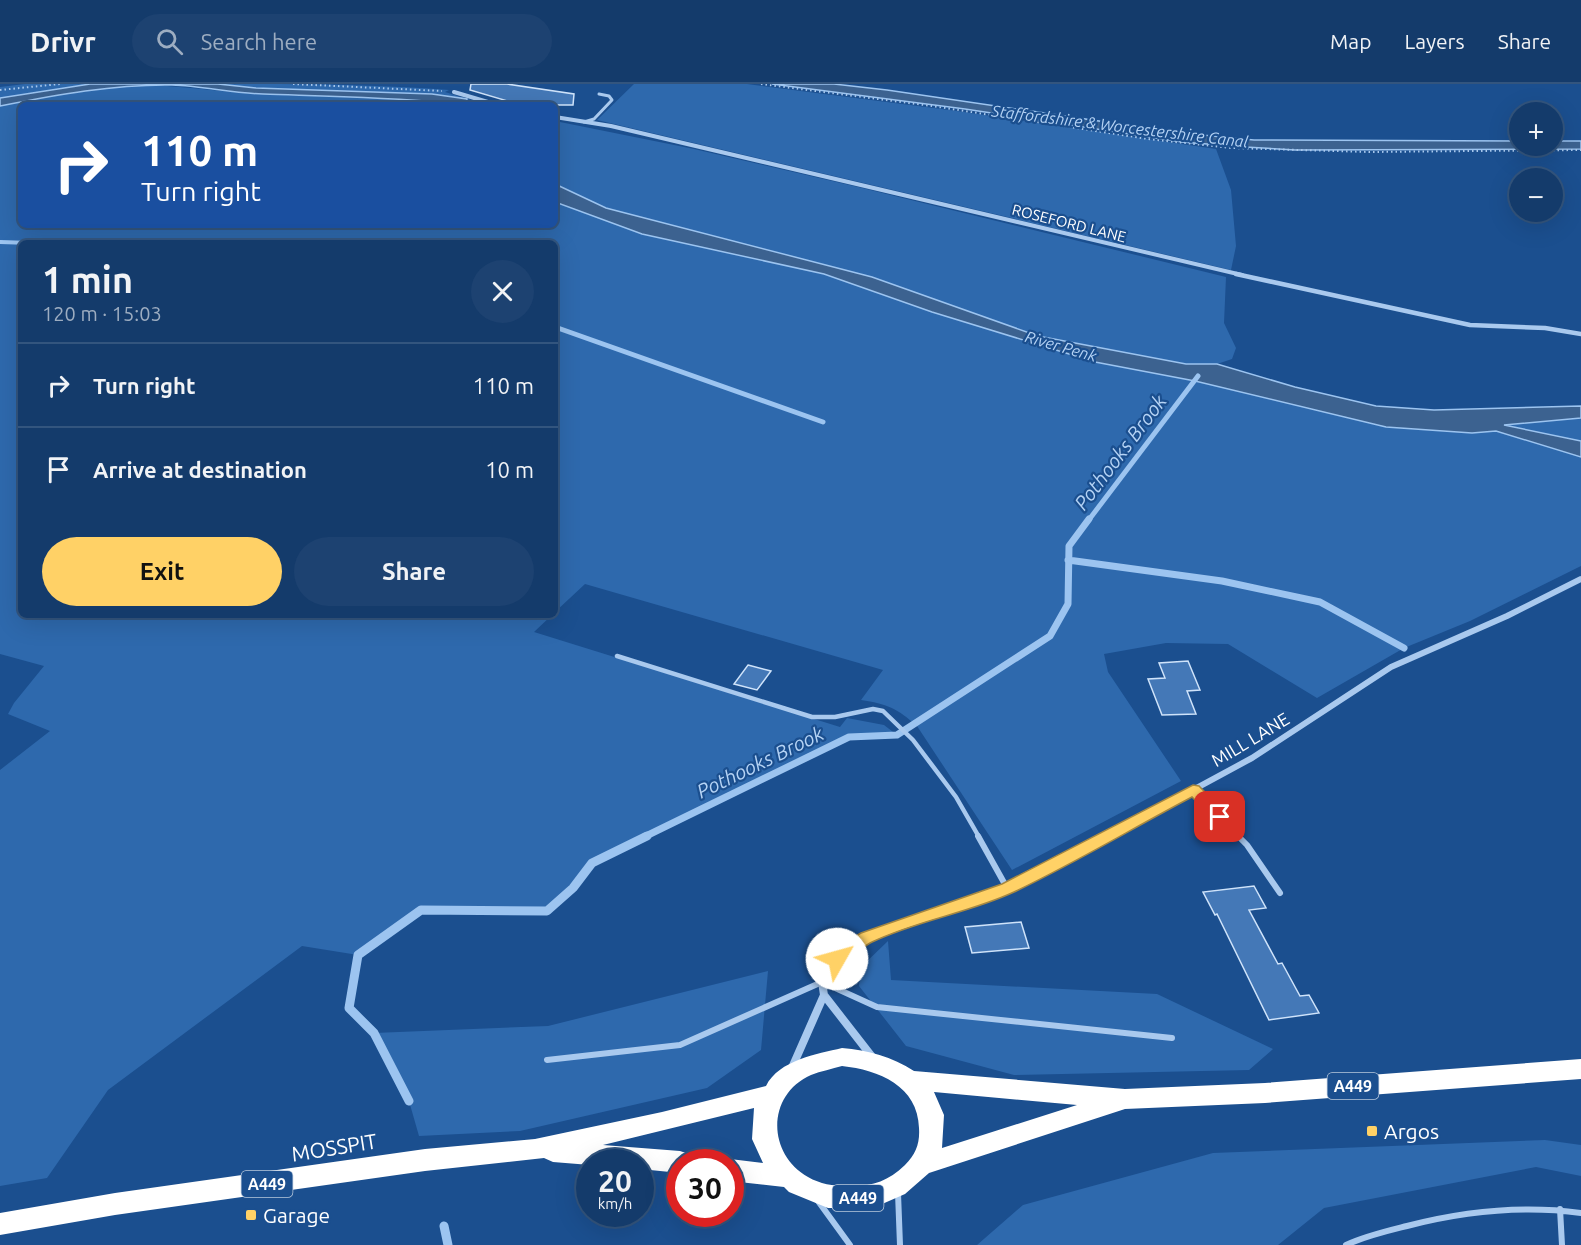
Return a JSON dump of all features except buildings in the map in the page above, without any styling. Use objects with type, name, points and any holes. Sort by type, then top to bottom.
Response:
[{"type":"highway","name":"A449","points":[[787,1178],[771,1158],[762,1124],[780,1085],[823,1059],[858,1058],[876,1061],[910,1080],[927,1102],[933,1121],[931,1147],[924,1164]]},
{"type":"highway","name":"A449","points":[[910,1080],[1125,1099],[1265,1093],[1581,1069]]},
{"type":"highway","name":"MOSSPIT","points":[[0,1224],[115,1204],[425,1160],[534,1149],[662,1122],[780,1085]]},
{"type":"highway","name":"A449","points":[[744,1172],[787,1178],[812,1192],[842,1199],[869,1198],[898,1187],[924,1164],[1125,1099]]},
{"type":"highway","name":"MOSSPIT","points":[[534,1149],[666,1161]]},
{"type":"street","points":[[454,92],[488,102]]},
{"type":"street","name":"ROSEFORD LANE","points":[[558,118],[612,126],[1336,297],[1470,325],[1545,328],[1581,334]]},
{"type":"street","name":"MILL LANE","points":[[822,982],[844,950],[867,937],[1007,888],[1252,758],[1391,667],[1507,616],[1581,579]]},
{"type":"street","points":[[822,982],[824,995],[876,1061]]},
{"type":"street","points":[[780,1085],[824,995]]},
{"type":"lane","points":[[584,122],[594,119],[612,100],[609,96],[599,94]]},
{"type":"lane","points":[[617,656],[812,717],[835,717],[873,709],[883,711],[913,740],[956,797],[1007,888]]},
{"type":"lane","points":[[1193,790],[1247,845],[1280,893]]},
{"type":"lane","points":[[547,1060],[680,1045],[822,982],[877,1007],[1172,1038]]},
{"type":"lane","points":[[898,1187],[900,1245]]},
{"type":"lane","points":[[812,1192],[850,1245]]},
{"type":"lane","points":[[1560,1209],[1562,1245]]},
{"type":"lane","points":[[1346,1245],[1356,1239],[1416,1223],[1487,1210],[1560,1209],[1581,1213]]},
{"type":"path","points":[[0,90],[60,84]]},
{"type":"path","points":[[292,84],[454,92]]},
{"type":"path","points":[[761,84],[932,106],[1148,139],[1231,148],[1330,152],[1581,150]]},
{"type":"shaded area","points":[[25,84],[90,84],[0,98],[0,87]]},
{"type":"shaded area","points":[[218,84],[363,85],[449,90],[445,92],[477,102],[467,102],[467,100]]},
{"type":"shaded area","points":[[634,84],[747,84],[957,111],[1216,149],[1231,190],[1236,246],[1231,270],[597,120]]},
{"type":"shaded area","points":[[137,85],[261,94],[441,102],[19,102],[73,91]]},
{"type":"shaded area","points":[[18,102],[18,228],[558,228],[558,203],[642,234],[824,274],[932,312],[1095,362],[1195,381],[1386,427],[1472,433],[1496,431],[1581,457],[1581,566],[1470,621],[1404,648],[1317,698],[1228,644],[1166,643],[1104,654],[1108,672],[1181,781],[1012,870],[917,726],[891,708],[861,700],[883,670],[585,584],[558,609],[558,240],[18,240],[18,618],[549,618],[534,632],[840,727],[847,718],[884,725],[897,735],[849,737],[592,863],[547,911],[422,910],[358,955],[302,946],[108,1090],[47,1178],[0,1186],[0,770],[50,731],[8,714],[44,666],[0,654],[0,106]]},
{"type":"shaded area","points":[[558,122],[694,149],[858,187],[1226,277],[1224,323],[1236,348],[1232,359],[1217,364],[1186,364],[1038,336],[868,276],[606,208],[558,185]]},
{"type":"shaded area","points":[[1581,418],[1581,441],[1501,425]]},
{"type":"shaded area","points":[[888,941],[891,980],[1157,994],[1273,1049],[1249,1070],[1014,1075],[906,1046],[859,986],[861,967]]},
{"type":"shaded area","points":[[768,971],[761,1050],[707,1088],[520,1131],[419,1136],[409,1101],[374,1033],[548,1026]]},
{"type":"shaded area","points":[[1545,1140],[1581,1145],[1581,1176],[1536,1167],[1324,1208],[1278,1245],[977,1245],[1023,1205],[1213,1153]]},
{"type":"water","points":[[90,84],[218,84],[256,88],[432,94],[467,99],[466,102],[441,102],[251,93],[172,85],[129,86],[85,91],[0,106],[0,98]]},
{"type":"water","name":"Staffordshire & Worcestershire Canal","points":[[772,84],[834,84],[887,90],[1181,133],[1254,140],[1509,141],[1509,149],[1295,150],[1245,147],[1182,142],[965,109]]},
{"type":"water","points":[[1563,141],[1581,141],[1581,149],[1563,149]]},
{"type":"water","name":"River Penk","points":[[558,185],[606,208],[872,277],[1038,336],[1186,364],[1217,364],[1295,387],[1376,406],[1434,410],[1581,406],[1581,418],[1504,425],[1581,441],[1581,457],[1496,431],[1472,433],[1386,427],[1195,381],[1095,362],[932,312],[824,274],[642,234],[558,203]]},
{"type":"waterway","points":[[0,242],[18,243]]},
{"type":"waterway","points":[[558,328],[823,422]]},
{"type":"waterway","name":"Pothooks Brook","points":[[1088,521],[1198,376]]},
{"type":"waterway","name":"Pothooks Brook","points":[[1069,560],[1069,546],[1089,519]]},
{"type":"waterway","name":"Pothooks Brook","points":[[644,837],[849,737],[897,735],[1050,636],[1068,604],[1069,560]]},
{"type":"waterway","points":[[1069,560],[1222,581],[1320,602],[1404,648]]},
{"type":"waterway","name":"Pothooks Brook","points":[[409,1101],[374,1033],[349,1008],[358,955],[421,910],[547,911],[573,888],[592,863],[647,836]]},
{"type":"waterway","name":"Pothooks Brook","points":[[444,1226],[448,1245]]},
{"type":"place","name":"Argos","points":[[1372,1131]]},
{"type":"place","name":"Garage","points":[[251,1215]]},
{"type":"route","points":[[837,959],[844,950],[867,937],[1007,888],[1118,832],[1193,790],[1220,817]]}]
